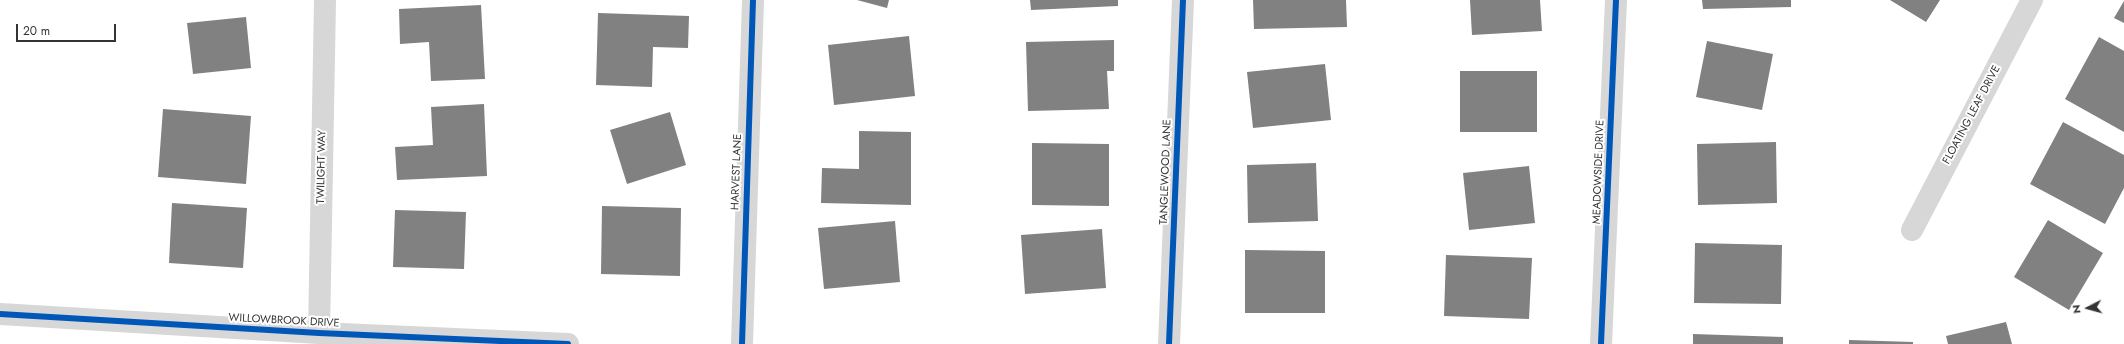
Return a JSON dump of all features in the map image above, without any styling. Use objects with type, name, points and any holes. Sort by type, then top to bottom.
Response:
[{"type":"street","name":"TWILIGHT WAY","points":[[319,333],[325,0]]},
{"type":"street","name":"HARVEST LANE","points":[[742,344],[753,0]]},
{"type":"street","name":"TANGLEWOOD LANE","points":[[1169,344],[1183,0]]},
{"type":"street","name":"MEADOWSIDE DRIVE","points":[[1601,344],[1616,0]]},
{"type":"street","name":"FLOATING LEAF DRIVE","points":[[1912,230],[2032,0]]},
{"type":"street","name":"WILLOWBROOK DRIVE","points":[[0,314],[319,333],[568,344]]},
{"type":"building","points":[[857,0],[889,0],[887,8]]},
{"type":"building","points":[[1030,0],[1118,0],[1118,6],[1031,10]]},
{"type":"building","points":[[1253,0],[1346,0],[1347,27],[1254,29]]},
{"type":"building","points":[[1470,0],[1540,0],[1542,31],[1472,35]]},
{"type":"building","points":[[1702,0],[1791,0],[1791,7],[1703,9]]},
{"type":"building","points":[[1890,0],[1940,0],[1926,22]]},
{"type":"building","points":[[2124,1],[2124,23],[2114,18]]},
{"type":"building","points":[[481,5],[485,79],[431,81],[429,42],[400,44],[399,9]]},
{"type":"building","points":[[598,13],[689,16],[688,48],[653,47],[652,87],[596,85]]},
{"type":"building","points":[[246,17],[251,68],[193,74],[187,23]]},
{"type":"building","points":[[909,36],[915,96],[834,105],[828,45]]},
{"type":"building","points":[[2099,37],[2124,51],[2124,132],[2065,99]]},
{"type":"building","points":[[1114,40],[1114,71],[1107,71],[1109,109],[1028,111],[1026,42]]},
{"type":"building","points":[[1707,41],[1773,54],[1762,110],[1696,97]]},
{"type":"building","points":[[1325,64],[1331,120],[1253,128],[1247,72]]},
{"type":"building","points":[[1460,71],[1537,71],[1537,132],[1460,132]]},
{"type":"building","points":[[484,104],[487,176],[397,180],[395,147],[433,145],[431,107]]},
{"type":"building","points":[[163,109],[251,116],[246,184],[158,177]]},
{"type":"building","points":[[670,112],[686,165],[627,184],[610,130]]},
{"type":"building","points":[[2063,122],[2124,155],[2124,188],[2105,224],[2030,184]]},
{"type":"building","points":[[859,131],[911,132],[911,205],[821,203],[822,168],[859,169]]},
{"type":"building","points":[[1776,142],[1777,203],[1698,205],[1697,144]]},
{"type":"building","points":[[1032,143],[1109,144],[1109,206],[1032,205]]},
{"type":"building","points":[[1316,163],[1318,221],[1248,223],[1247,165]]},
{"type":"building","points":[[1529,166],[1535,223],[1469,230],[1463,173]]},
{"type":"building","points":[[172,203],[247,208],[243,268],[169,263]]},
{"type":"building","points":[[602,206],[681,208],[680,276],[601,274]]},
{"type":"building","points":[[395,210],[466,212],[464,269],[393,267]]},
{"type":"building","points":[[2048,220],[2103,253],[2069,310],[2014,277]]},
{"type":"building","points":[[895,221],[900,282],[824,289],[818,228]]},
{"type":"building","points":[[1102,229],[1106,288],[1025,294],[1021,235]]},
{"type":"building","points":[[1695,243],[1782,245],[1781,304],[1694,303]]},
{"type":"building","points":[[1245,250],[1325,251],[1325,313],[1245,313]]},
{"type":"building","points":[[1446,255],[1532,258],[1529,319],[1444,316]]},
{"type":"building","points":[[2006,322],[2012,344],[1948,344],[1946,336]]},
{"type":"building","points":[[1693,334],[1783,337],[1783,344],[1693,344]]},
{"type":"building","points":[[1849,340],[1913,342],[1913,344],[1849,344]]},
{"type":"cycle path","points":[[742,344],[753,0]]},
{"type":"cycle path","points":[[1169,344],[1183,0]]},
{"type":"cycle path","points":[[1601,344],[1616,0]]},
{"type":"cycle path","points":[[0,314],[319,333],[568,344]]}]
